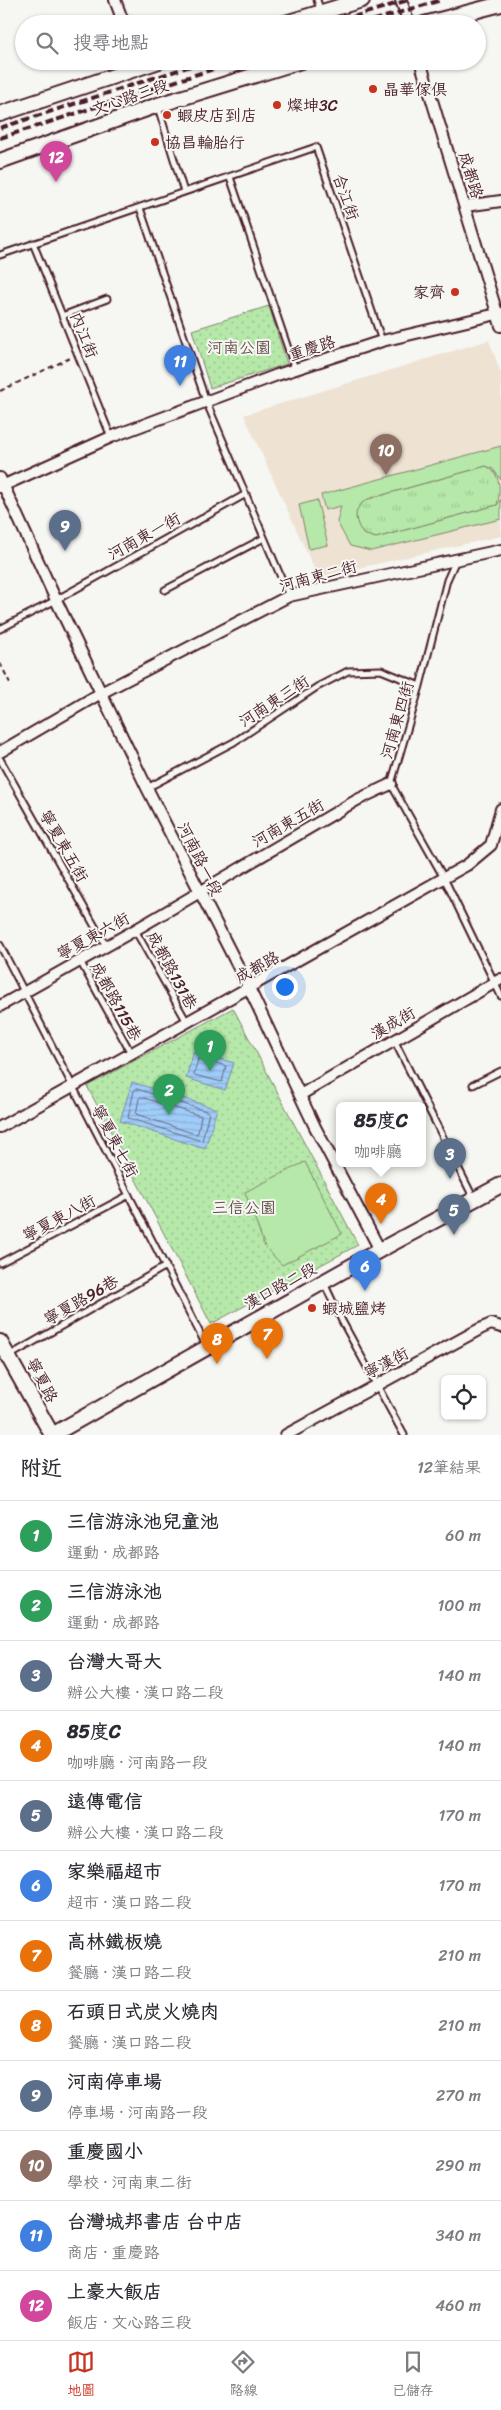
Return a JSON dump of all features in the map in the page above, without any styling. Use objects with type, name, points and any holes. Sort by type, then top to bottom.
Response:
[{"type":"main road","points":[[300,15],[319,6],[362,0]]},
{"type":"main road","points":[[459,15],[501,4]]},
{"type":"main road","name":"文心路三段","points":[[0,114],[122,70]]},
{"type":"main road","name":"文心路三段","points":[[0,161],[158,105],[272,70]]},
{"type":"main road","name":"漢口路二段","points":[[52,1435],[380,1250],[501,1185]]},
{"type":"main road","name":"寧夏路","points":[[0,1342],[52,1435]]},
{"type":"street","points":[[115,0],[121,15]]},
{"type":"street","points":[[402,0],[406,15]]},
{"type":"street","name":"成都路","points":[[423,70],[499,314],[501,326]]},
{"type":"street","points":[[465,206],[501,201]]},
{"type":"street","name":"重慶路","points":[[1,484],[111,437],[295,369],[382,341],[499,314]]},
{"type":"street","name":"河南路一段","points":[[1,484],[147,788],[201,892],[336,1165]]},
{"type":"street","name":"河南東二街","points":[[0,752],[101,692],[289,596],[501,550]]},
{"type":"street","name":"河南東五街","points":[[201,892],[357,800],[391,784]]},
{"type":"street","name":"成都路","points":[[0,1127],[468,865],[491,845],[501,809]]},
{"type":"street","name":"寧夏東六街","points":[[0,1006],[201,892]]},
{"type":"street","name":"漢成街","points":[[300,1095],[498,980]]},
{"type":"street","name":"河南路一段","points":[[337,1167],[380,1250]]},
{"type":"street","name":"寧漢街","points":[[286,1435],[491,1324],[501,1327]]},
{"type":"lane","points":[[0,255],[184,192],[158,105]]},
{"type":"lane","name":"合江街","points":[[184,192],[316,147],[382,341]]},
{"type":"lane","points":[[230,177],[295,369]]},
{"type":"lane","points":[[140,208],[206,401],[289,596]]},
{"type":"lane","name":"內江街","points":[[33,243],[111,437]]},
{"type":"lane","points":[[62,316],[107,299]]},
{"type":"lane","name":"河南東一街","points":[[0,629],[56,600],[246,494]]},
{"type":"lane","points":[[165,590],[264,538]]},
{"type":"lane","name":"河南東四街","points":[[457,559],[448,580],[420,686],[391,784],[498,980],[501,996]]},
{"type":"lane","name":"河南東三街","points":[[147,788],[234,742],[317,687],[348,671],[381,670],[420,686]]},
{"type":"lane","name":"寧夏東五街","points":[[0,759],[106,946]]},
{"type":"lane","name":"成都路131巷","points":[[135,930],[187,1022]]},
{"type":"lane","name":"寧夏東七街","points":[[0,945],[207,1347]]},
{"type":"lane","name":"成都路115巷","points":[[80,961],[131,1054]]},
{"type":"lane","points":[[394,1040],[425,1102]]},
{"type":"lane","points":[[473,1085],[501,1071]]},
{"type":"lane","points":[[426,1103],[475,1200]]},
{"type":"lane","name":"寧夏東八街","points":[[0,1263],[129,1195]]},
{"type":"lane","name":"寧夏路96巷","points":[[9,1356],[166,1266]]},
{"type":"lane","points":[[324,1282],[342,1321],[378,1384],[404,1435]]},
{"type":"path","points":[[0,391],[66,360]]},
{"type":"path","points":[[0,663],[10,683]]},
{"type":"shaded area","points":[[489,340],[501,374],[501,536],[318,577],[244,415]]},
{"type":"green space","name":"河南公園","points":[[269,306],[287,364],[210,388],[192,330]]},
{"type":"green space","points":[[501,446],[501,480],[493,469],[486,466],[368,499],[359,506],[356,519],[363,534],[376,538],[497,505],[501,499],[501,519],[371,551],[350,546],[337,522],[341,506],[325,510],[321,495]]},
{"type":"green space","points":[[486,466],[495,473],[499,483],[497,505],[376,538],[362,534],[359,529],[356,519],[357,510],[368,499]]},
{"type":"green space","points":[[317,500],[328,545],[309,549],[299,505]]},
{"type":"green space","name":"三信公園","points":[[233,1008],[358,1245],[211,1324],[87,1086]]},
{"type":"green space","points":[[305,1162],[342,1234],[282,1265],[265,1247],[245,1192]]},
{"type":"water","points":[[194,1051],[234,1063],[225,1090],[186,1078]]},
{"type":"water","points":[[132,1082],[217,1109],[205,1149],[120,1121]]},
{"type":"railway","points":[[359,15],[408,0]]},
{"type":"railway","points":[[392,15],[441,0]]},
{"type":"railway","points":[[0,128],[178,70]]},
{"type":"railway","points":[[0,138],[210,70]]},
{"type":"place","name":"晶華傢俱","points":[[373,89]]},
{"type":"place","name":"燦坤3C","points":[[277,105]]},
{"type":"place","name":"蝦皮店到店","points":[[167,115]]},
{"type":"place","name":"協昌輪胎行","points":[[155,142]]},
{"type":"place","name":"上豪大飯店","points":[[56,182]]},
{"type":"place","name":"家齊","points":[[455,292]]},
{"type":"place","name":"台灣城邦書店 台中店","points":[[180,386]]},
{"type":"place","name":"重慶國小","points":[[386,475]]},
{"type":"place","name":"河南停車場","points":[[65,551]]},
{"type":"place","name":"三信游泳池兒童池","points":[[210,1071]]},
{"type":"place","name":"三信游泳池","points":[[169,1115]]},
{"type":"place","name":"台灣大哥大","points":[[450,1179]]},
{"type":"place","name":"85度C","points":[[381,1224]]},
{"type":"place","name":"遠傳電信","points":[[454,1235]]},
{"type":"place","name":"家樂福超市","points":[[365,1291]]},
{"type":"place","name":"蝦城鹽烤","points":[[312,1308]]},
{"type":"place","name":"高林鐵板燒","points":[[267,1359]]},
{"type":"place","name":"石頭日式炭火燒肉","points":[[217,1364]]}]
